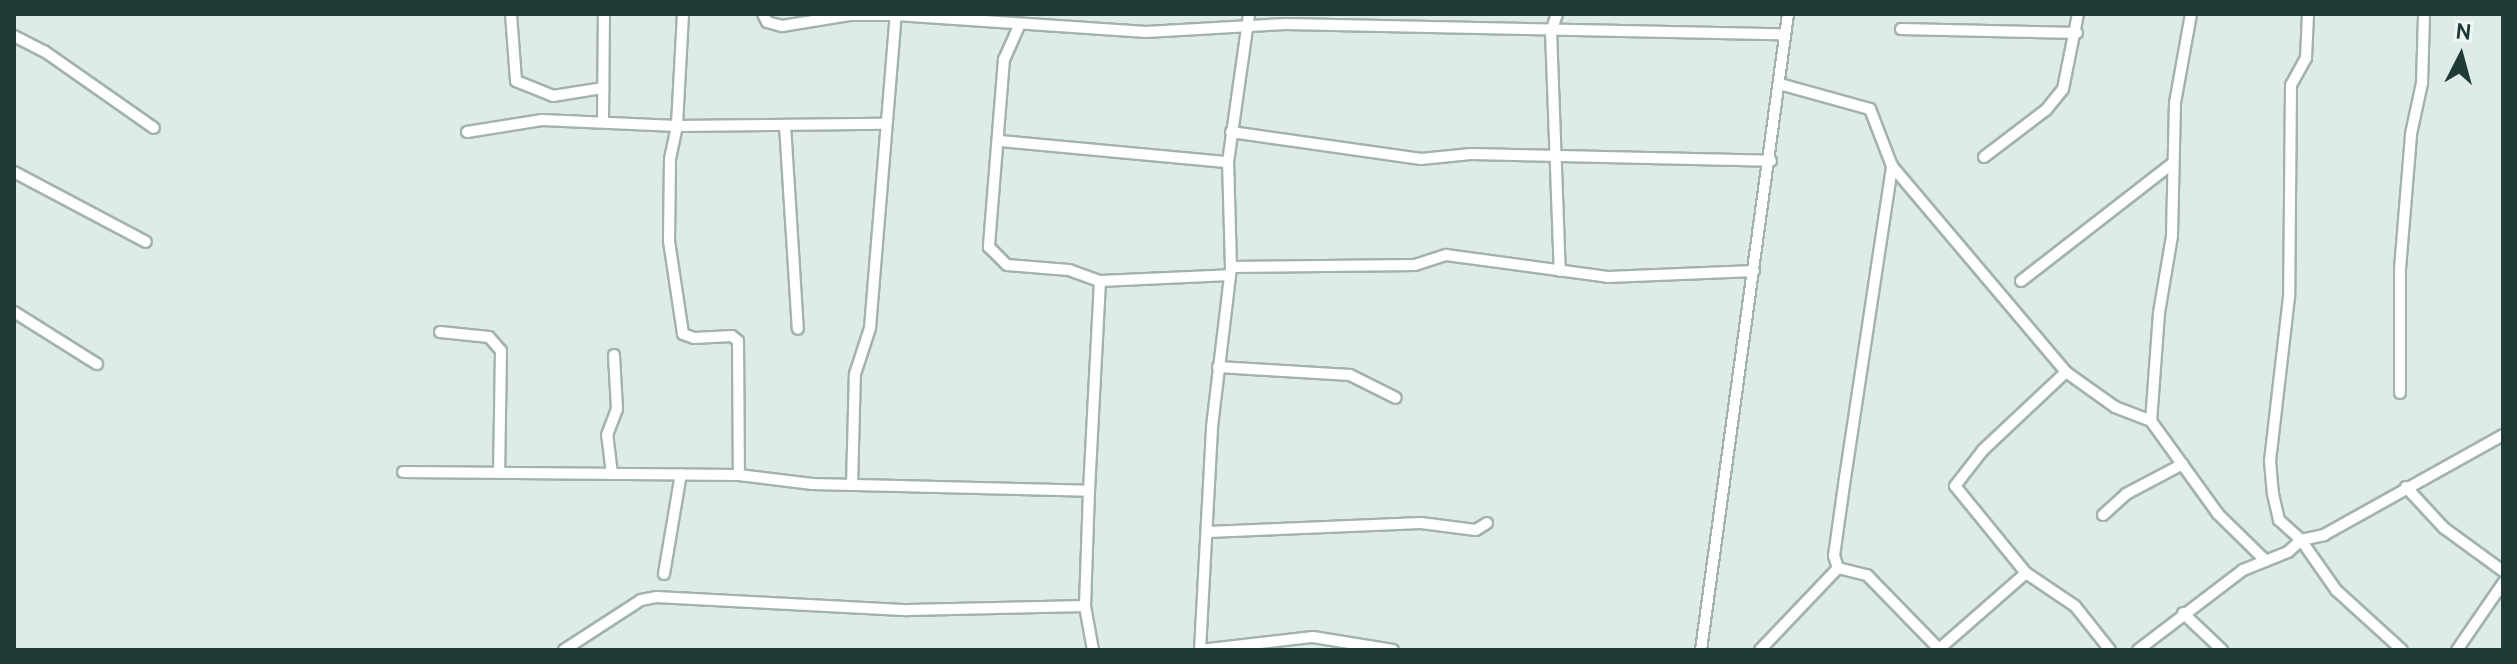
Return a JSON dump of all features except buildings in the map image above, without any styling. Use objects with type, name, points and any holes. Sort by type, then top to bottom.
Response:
[{"type":"street","points":[[511,14],[516,81],[553,96],[603,88]]},
{"type":"street","points":[[603,122],[604,14]]},
{"type":"street","points":[[683,14],[677,126],[670,159],[669,241],[683,334],[694,338],[732,336],[738,341],[739,475]]},
{"type":"street","points":[[763,14],[767,22],[782,26],[851,15],[896,15],[1019,26],[1146,32],[1228,30],[1249,19],[1551,31],[1784,34]]},
{"type":"street","points":[[1557,14],[1551,31],[1553,157],[1560,271]]},
{"type":"street","points":[[1701,650],[1771,161],[1788,14]]},
{"type":"street","points":[[1984,157],[2058,96],[2077,33],[2078,14]]},
{"type":"street","points":[[2151,421],[2159,313],[2172,236],[2175,103],[2191,14]]},
{"type":"street","points":[[2308,14],[2306,58],[2291,85],[2289,297],[2270,461],[2279,520],[2301,540],[2336,590],[2402,650]]},
{"type":"street","points":[[2400,393],[2400,269],[2411,134],[2422,83],[2424,14]]},
{"type":"street","points":[[852,485],[855,374],[870,328],[884,124],[896,15]]},
{"type":"street","points":[[1249,19],[1228,162],[1230,271],[1218,367],[1200,650],[1267,646],[1325,638],[1393,650]]},
{"type":"street","points":[[1019,26],[1004,59],[1000,141],[989,225],[993,257],[1007,265],[1069,270],[1100,281],[1230,271],[1415,265],[1446,255],[1608,277],[1754,271]]},
{"type":"street","points":[[1901,29],[2077,33]]},
{"type":"street","points":[[14,36],[44,51],[154,128]]},
{"type":"street","points":[[1780,84],[1870,109],[1892,166],[2066,372],[2115,407],[2151,421],[2218,514],[2266,561]]},
{"type":"street","points":[[467,132],[542,120],[677,126],[884,124]]},
{"type":"street","points":[[785,125],[798,329]]},
{"type":"street","points":[[1231,132],[1421,159],[1553,157],[1771,161]]},
{"type":"street","points":[[1000,141],[1228,162]]},
{"type":"street","points":[[2021,281],[2173,163]]},
{"type":"street","points":[[1838,568],[1834,556],[1892,166]]},
{"type":"street","points":[[14,172],[146,242]]},
{"type":"street","points":[[1093,650],[1085,606],[1100,281]]},
{"type":"street","points":[[14,312],[97,364]]},
{"type":"street","points":[[440,332],[489,337],[501,351],[499,473]]},
{"type":"street","points":[[612,474],[607,435],[617,409],[614,355]]},
{"type":"street","points":[[1218,367],[1350,375],[1396,398]]},
{"type":"street","points":[[2066,372],[1983,450],[1955,486],[2026,573],[2075,606],[2110,650]]},
{"type":"street","points":[[2138,650],[2243,570],[2266,561],[2301,540],[2324,535],[2503,435]]},
{"type":"street","points":[[2103,515],[2126,494],[2183,464]]},
{"type":"street","points":[[403,472],[739,475],[852,485],[1089,491]]},
{"type":"street","points":[[664,574],[681,474]]},
{"type":"street","points":[[2406,487],[2444,528],[2503,571]]},
{"type":"street","points":[[1208,532],[1421,523],[1476,530],[1487,523]]},
{"type":"street","points":[[1838,568],[1867,575],[1939,650],[2026,573]]},
{"type":"street","points":[[1760,650],[1838,568]]},
{"type":"street","points":[[2457,650],[2503,583]]},
{"type":"street","points":[[564,650],[641,600],[656,597],[908,610],[1085,606]]},
{"type":"street","points":[[2183,613],[2222,650]]}]
